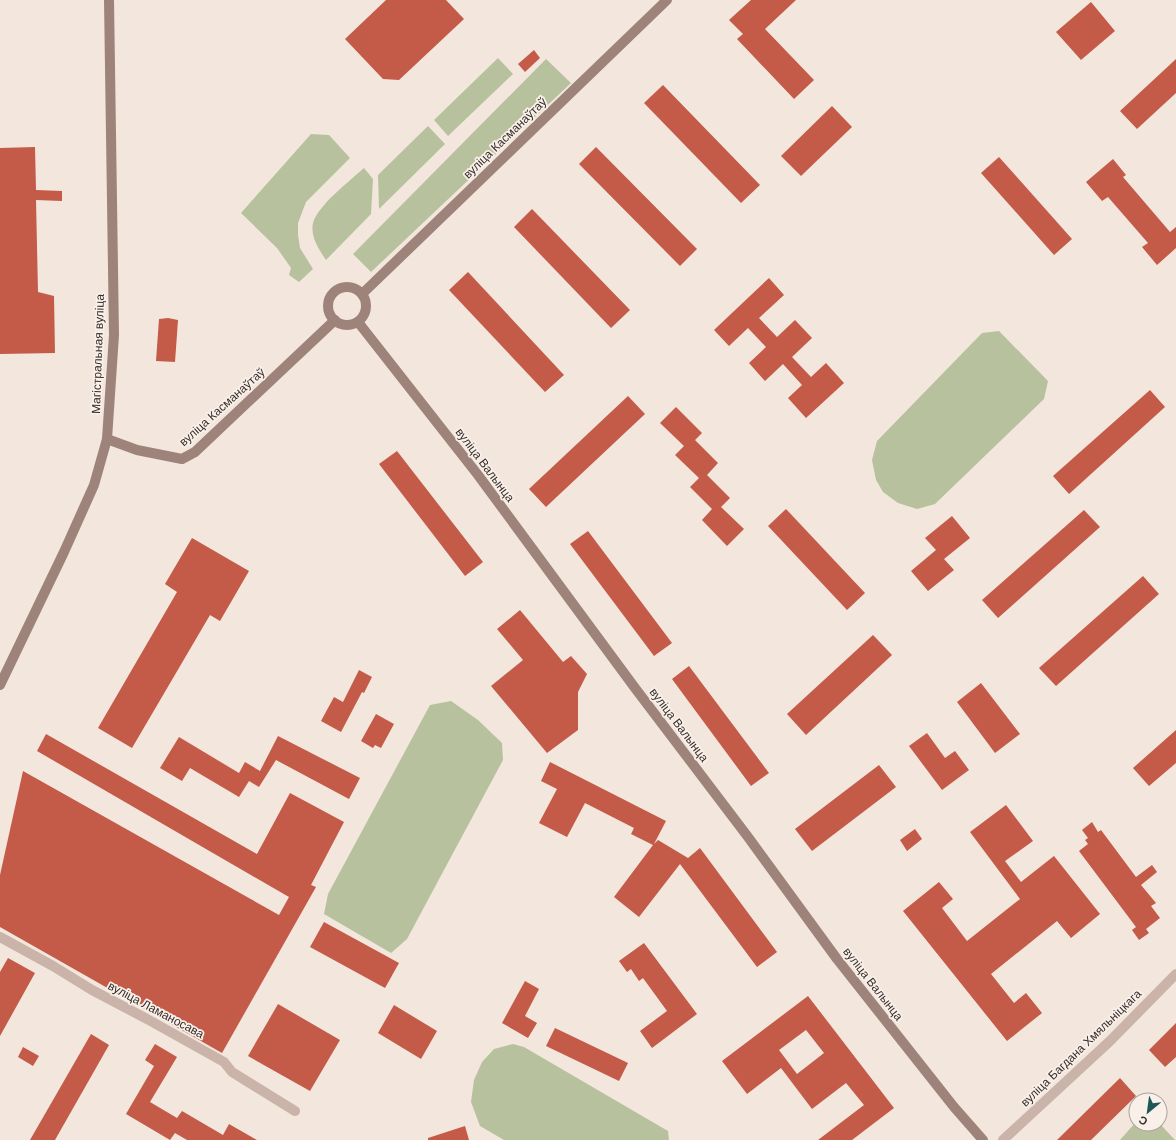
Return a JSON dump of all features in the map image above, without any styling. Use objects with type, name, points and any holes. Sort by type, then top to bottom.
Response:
[{"type":"street","name":"Магістральная вуліца","points":[[0,686],[3,673],[64,552],[94,485],[107,439],[114,335],[109,0]]},
{"type":"street","name":"вуліца Касманаўтаў","points":[[362,294],[667,0]]},
{"type":"street","points":[[347,286],[362,294],[366,302],[366,308],[364,315],[358,322],[349,325],[342,324],[334,320],[329,313],[328,300],[335,290],[347,286]]},
{"type":"street","name":"вуліца Касманаўтаў","points":[[107,439],[137,450],[182,459],[195,452],[334,320]]},
{"type":"street","name":"вуліца Валынца","points":[[358,322],[478,475],[837,959],[954,1107],[983,1140]]},
{"type":"street","name":"вуліца Ламаносава","points":[[0,937],[53,966],[92,990],[147,1018],[224,1062],[232,1072],[295,1111]]},
{"type":"street","name":"вуліца Багдана Хмяльніцкага","points":[[1003,1140],[1110,1041],[1176,974]]},
{"type":"green space","points":[[498,58],[513,74],[448,136],[434,120]]},
{"type":"green space","points":[[546,59],[571,83],[371,272],[353,254]]},
{"type":"green space","points":[[428,126],[445,144],[379,209],[378,175]]},
{"type":"green space","points":[[311,134],[329,135],[350,158],[306,202],[298,223],[298,235],[300,248],[313,269],[299,282],[289,275],[291,268],[277,248],[241,213]]},
{"type":"green space","points":[[364,168],[373,179],[371,214],[326,260],[314,238],[312,228],[313,223],[316,216],[328,201]]},
{"type":"green space","points":[[999,331],[1048,381],[1044,399],[935,504],[917,509],[898,503],[883,492],[876,480],[872,460],[877,441],[982,333]]},
{"type":"green space","points":[[451,701],[478,720],[502,743],[503,760],[407,939],[391,953],[324,914],[328,894],[430,705]]},
{"type":"green space","points":[[513,1044],[524,1047],[668,1131],[669,1140],[504,1140],[480,1126],[471,1102],[474,1080],[482,1062],[494,1049]]},
{"type":"green space","points":[[1128,1131],[1168,1132],[1175,1140],[1120,1140]]},
{"type":"building","points":[[386,0],[446,0],[464,19],[399,80],[383,79],[345,39]]},
{"type":"building","points":[[751,0],[796,0],[765,29],[814,80],[794,99],[737,39],[743,34],[729,20]]},
{"type":"building","points":[[1091,2],[1115,31],[1081,60],[1056,32]]},
{"type":"building","points":[[534,50],[540,58],[525,72],[518,64]]},
{"type":"building","points":[[1176,59],[1176,93],[1137,129],[1120,111]]},
{"type":"building","points":[[663,85],[760,185],[741,203],[644,103]]},
{"type":"building","points":[[832,106],[852,127],[801,176],[781,156]]},
{"type":"building","points":[[35,147],[36,190],[62,191],[62,201],[36,200],[38,292],[54,296],[55,353],[0,354],[0,148]]},
{"type":"building","points":[[596,147],[697,249],[680,266],[579,164]]},
{"type":"building","points":[[999,157],[1072,239],[1054,255],[981,173]]},
{"type":"building","points":[[1113,159],[1126,175],[1123,177],[1170,232],[1176,227],[1176,248],[1157,265],[1142,247],[1148,243],[1108,197],[1102,201],[1086,182]]},
{"type":"building","points":[[532,209],[630,310],[611,328],[514,227]]},
{"type":"building","points":[[468,272],[564,375],[545,392],[449,290]]},
{"type":"building","points":[[769,278],[784,295],[759,318],[777,337],[795,320],[812,338],[792,357],[811,377],[826,363],[844,383],[806,418],[788,398],[802,385],[783,364],[765,381],[749,363],[766,347],[748,328],[729,346],[714,330]]},
{"type":"building","points":[[168,318],[178,320],[175,362],[156,361],[159,319]]},
{"type":"building","points":[[1150,390],[1165,407],[1069,494],[1053,476]]},
{"type":"building","points":[[628,396],[645,414],[546,507],[529,489]]},
{"type":"building","points":[[676,407],[702,433],[695,440],[718,463],[707,475],[730,498],[721,507],[744,529],[727,546],[702,520],[712,509],[690,487],[699,478],[675,455],[684,446],[660,423]]},
{"type":"building","points":[[397,451],[483,562],[465,576],[379,464]]},
{"type":"building","points":[[786,509],[865,593],[847,610],[768,526]]},
{"type":"building","points":[[1084,510],[1100,527],[998,618],[982,600]]},
{"type":"building","points":[[952,516],[970,538],[944,559],[954,570],[928,591],[911,571],[936,550],[925,538]]},
{"type":"building","points":[[588,531],[672,643],[654,656],[570,544]]},
{"type":"building","points":[[192,538],[249,571],[220,621],[210,615],[132,748],[98,728],[177,592],[165,584]]},
{"type":"building","points":[[1143,576],[1159,594],[1056,686],[1039,668]]},
{"type":"building","points":[[520,610],[563,662],[571,656],[587,674],[578,692],[578,730],[547,753],[491,686],[523,660],[497,629]]},
{"type":"building","points":[[873,635],[892,655],[806,735],[787,714]]},
{"type":"building","points":[[689,666],[769,773],[751,786],[672,679]]},
{"type":"building","points":[[359,670],[372,677],[364,693],[362,692],[341,732],[321,721],[334,697],[343,702]]},
{"type":"building","points":[[981,683],[1020,734],[995,753],[957,702]]},
{"type":"building","points":[[376,714],[394,724],[381,748],[375,745],[373,748],[361,741]]},
{"type":"building","points":[[1176,730],[1176,763],[1149,786],[1133,768]]},
{"type":"building","points":[[927,733],[945,758],[955,751],[969,770],[942,790],[909,746]]},
{"type":"building","points":[[46,734],[257,854],[290,793],[344,822],[311,885],[316,887],[222,1053],[0,927],[0,875],[23,771],[279,915],[289,897],[37,751]]},
{"type":"building","points":[[278,736],[360,778],[349,799],[276,760],[259,787],[249,781],[239,797],[190,768],[182,781],[160,768],[179,737],[239,773],[245,762],[260,771]]},
{"type":"building","points":[[550,762],[666,821],[654,844],[658,840],[688,858],[700,848],[777,952],[757,967],[680,864],[639,917],[614,897],[653,845],[631,834],[634,828],[585,803],[567,837],[539,823],[557,789],[541,781]]},
{"type":"building","points":[[879,765],[896,787],[812,851],[795,829]]},
{"type":"building","points":[[1006,805],[1033,841],[1005,861],[1021,882],[1054,856],[1100,914],[1071,938],[1057,921],[991,974],[1014,1003],[1026,993],[1042,1013],[1007,1041],[903,911],[939,882],[953,899],[942,908],[967,941],[1020,899],[970,832]]},
{"type":"building","points":[[1092,822],[1098,832],[1101,830],[1136,877],[1152,865],[1157,872],[1141,885],[1156,903],[1151,906],[1160,918],[1146,929],[1149,933],[1139,940],[1132,930],[1136,927],[1079,851],[1088,844],[1085,840],[1088,838],[1082,830]]},
{"type":"building","points":[[915,829],[922,839],[907,851],[900,840]]},
{"type":"building","points":[[324,922],[399,963],[385,988],[310,947]]},
{"type":"building","points":[[644,943],[697,1014],[652,1048],[640,1031],[667,1011],[643,978],[639,981],[631,969],[627,972],[619,961]]},
{"type":"building","points":[[8,958],[35,973],[0,1036],[0,972]]},
{"type":"building","points":[[525,981],[539,989],[525,1016],[537,1023],[528,1038],[502,1023]]},
{"type":"building","points":[[808,996],[894,1108],[852,1140],[818,1140],[864,1105],[846,1083],[812,1109],[781,1068],[747,1094],[722,1061]],"holes":[[[806,1030],[824,1053],[797,1074],[779,1050]]]},
{"type":"building","points":[[278,1004],[340,1040],[310,1091],[248,1056]]},
{"type":"building","points":[[394,1005],[437,1031],[421,1059],[378,1033]]},
{"type":"building","points":[[1176,1023],[1176,1057],[1165,1067],[1149,1050]]},
{"type":"building","points":[[555,1028],[628,1063],[619,1081],[546,1046]]},
{"type":"building","points":[[91,1034],[109,1045],[55,1140],[30,1140]]},
{"type":"building","points":[[155,1044],[177,1057],[150,1102],[177,1118],[182,1111],[223,1135],[229,1124],[257,1140],[187,1140],[175,1133],[170,1140],[126,1114],[154,1066],[145,1060]]},
{"type":"building","points":[[23,1047],[39,1056],[33,1066],[18,1057]]},
{"type":"building","points":[[1120,1078],[1132,1092],[1128,1092],[1128,1104],[1091,1140],[1057,1140]]},
{"type":"building","points":[[465,1126],[469,1140],[428,1140],[428,1138]]}]
